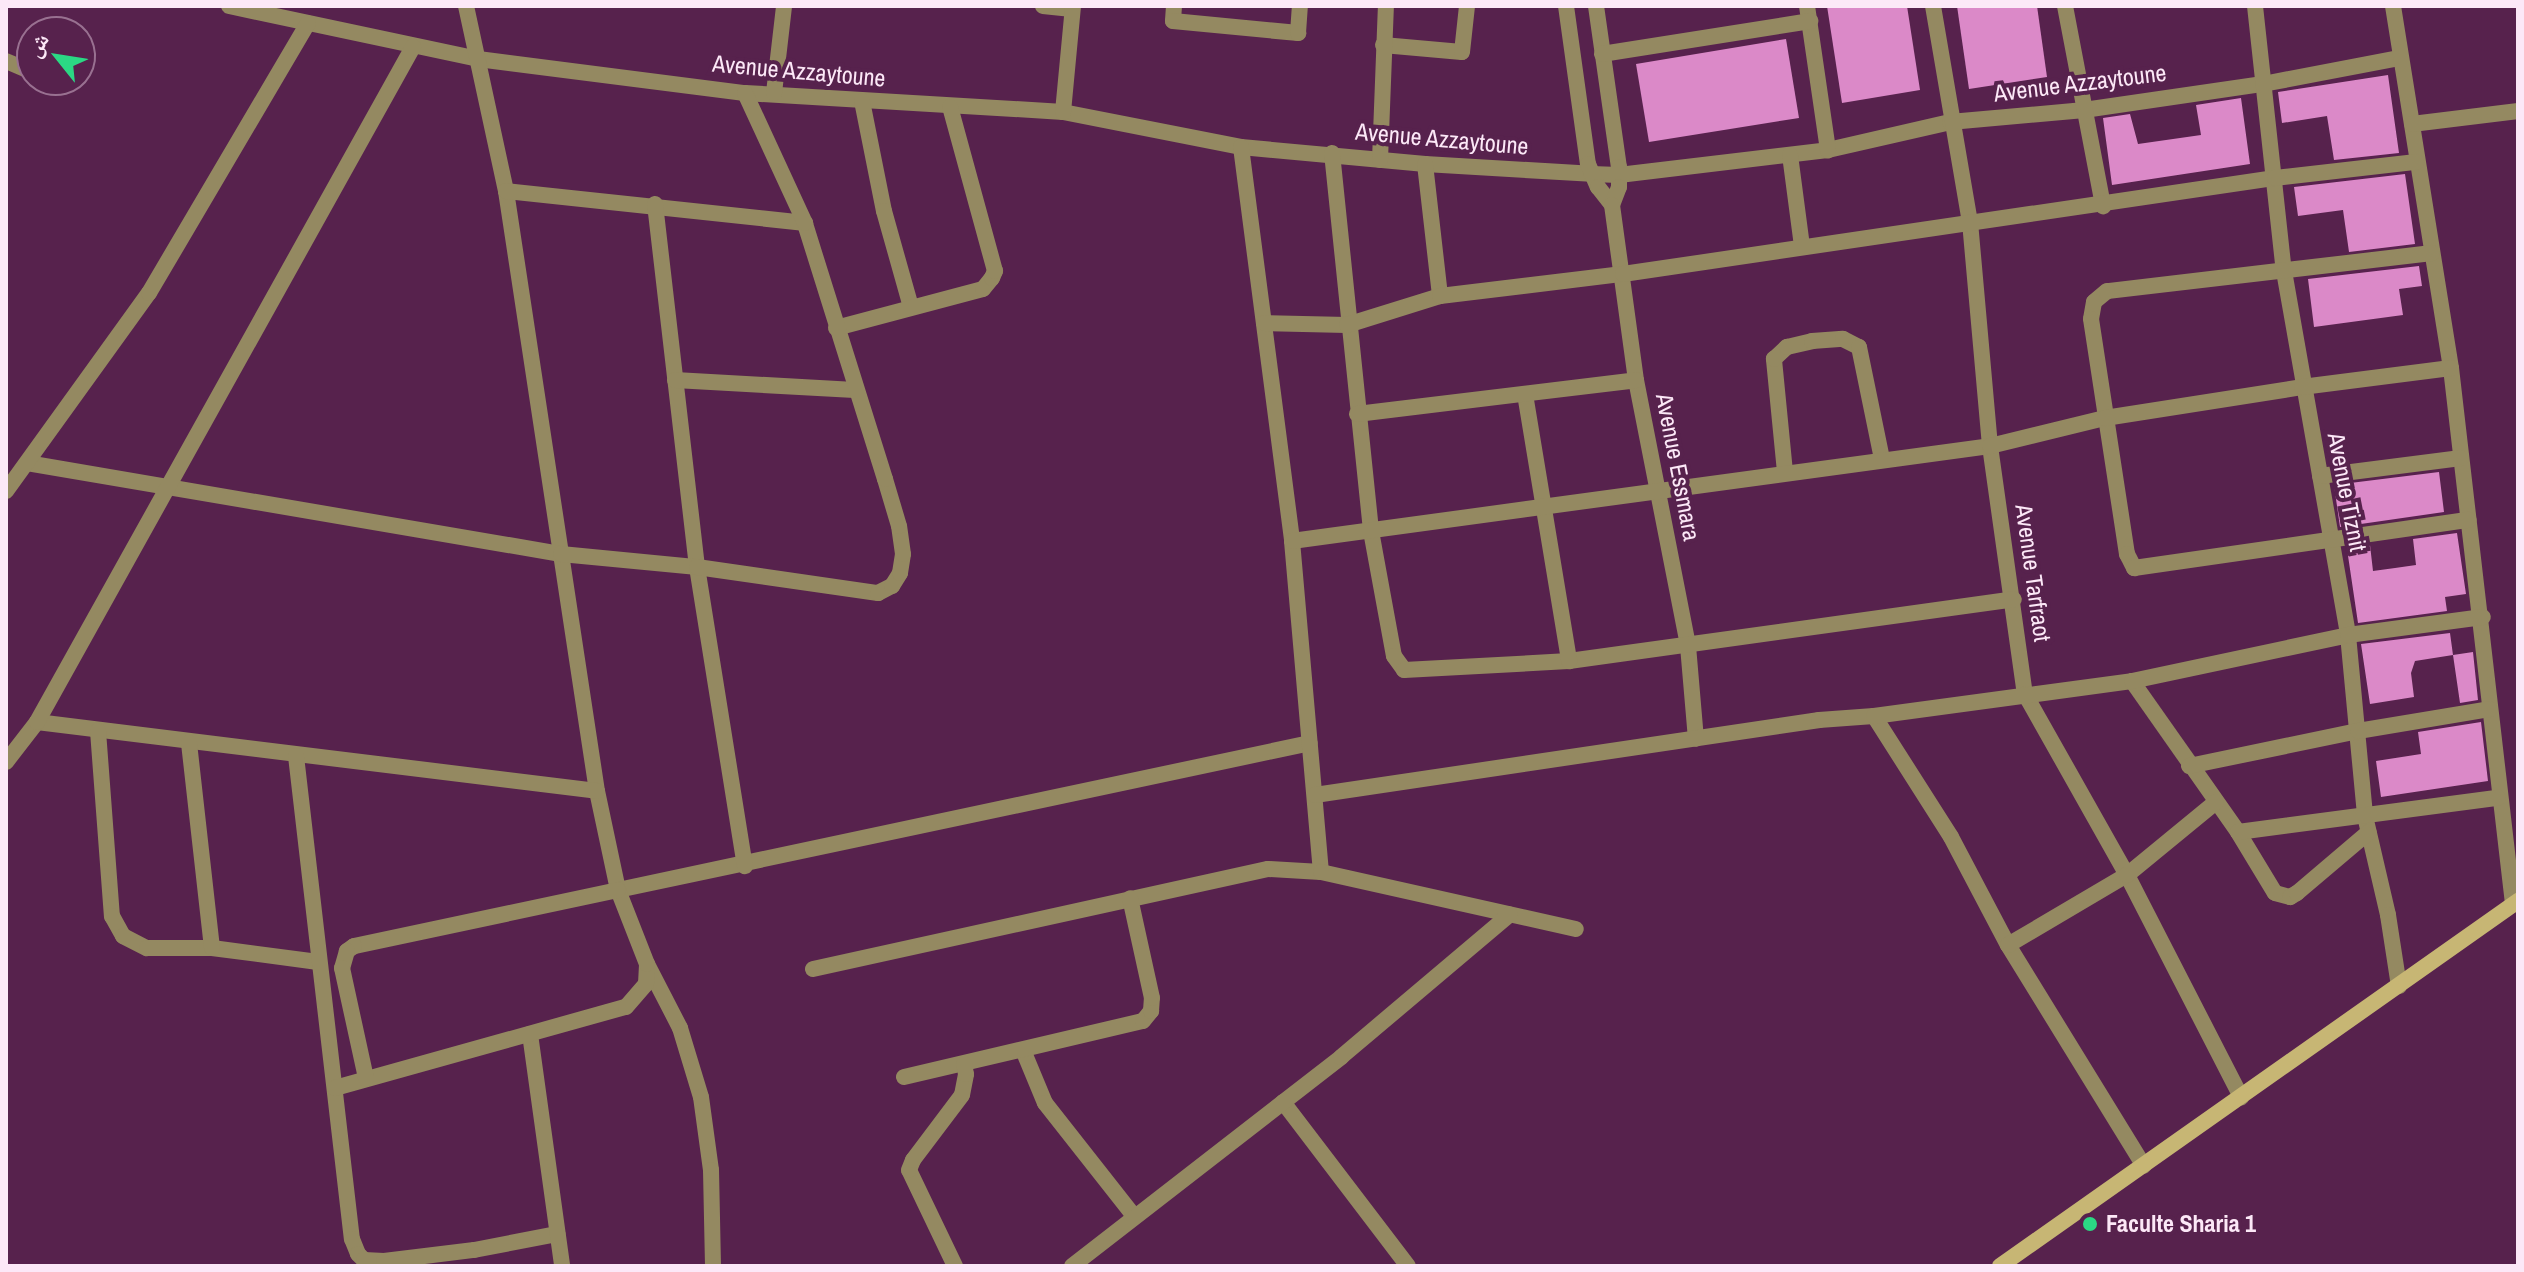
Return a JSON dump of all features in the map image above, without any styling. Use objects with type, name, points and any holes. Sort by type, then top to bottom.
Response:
[{"type":"street","name":"Avenue Azzaytoune","points":[[229,6],[478,59],[745,93],[1063,112],[1241,147],[1425,164],[1619,175],[1828,150],[1950,122],[2084,110],[2263,84],[2399,58]]},
{"type":"street","points":[[466,6],[506,191],[597,791],[618,890],[647,964],[680,1028],[701,1097],[711,1170],[713,1266]]},
{"type":"street","points":[[774,93],[784,6]]},
{"type":"street","points":[[1043,6],[1072,8],[1063,112]]},
{"type":"street","points":[[1174,6],[1173,21],[1298,33],[1300,6]]},
{"type":"street","points":[[1380,160],[1386,6]]},
{"type":"street","points":[[1383,45],[1462,52],[1467,6]]},
{"type":"street","name":"Avenue Essmara","points":[[1566,6],[1591,174],[1612,205]]},
{"type":"street","name":"Avenue Essmara","points":[[1596,6],[1619,175],[1612,205],[1636,380],[1688,646],[1696,739]]},
{"type":"street","name":"Avenue Tarfraot","points":[[1933,6],[1950,122],[1970,222],[1990,446],[2025,694],[2127,875],[2241,1097]]},
{"type":"street","points":[[2065,6],[2103,206]]},
{"type":"street","name":"Avenue Tiznit","points":[[2255,6],[2284,271],[2348,635],[2367,824],[2399,986]]},
{"type":"street","points":[[2000,1266],[2516,903],[2498,798],[2483,617],[2451,368],[2393,6]]},
{"type":"street","points":[[1602,54],[1809,14],[1828,150]]},
{"type":"street","points":[[6,491],[149,293],[308,23]]},
{"type":"street","points":[[8,756],[37,722],[413,47]]},
{"type":"street","points":[[27,463],[561,554],[697,567],[878,593],[892,586],[900,573],[903,554],[899,526],[805,223],[745,93]]},
{"type":"street","points":[[862,101],[884,211],[911,307]]},
{"type":"street","points":[[836,328],[983,289],[995,271],[950,107]]},
{"type":"street","points":[[2412,124],[2518,111]]},
{"type":"street","points":[[1241,147],[1292,541],[1321,872]]},
{"type":"street","points":[[1332,153],[1347,325],[1371,531],[1394,656],[1404,670],[1569,661],[2014,599]]},
{"type":"street","points":[[1790,155],[1802,246]]},
{"type":"street","points":[[1264,323],[1347,325],[1440,296],[1623,274],[1970,222],[2103,206],[2275,178],[2416,162]]},
{"type":"street","points":[[1425,164],[1440,296]]},
{"type":"street","points":[[506,191],[655,204],[805,223]]},
{"type":"street","points":[[655,204],[697,567],[745,866]]},
{"type":"street","points":[[2432,253],[2099,295],[2090,310],[2091,319],[2127,554],[2134,568],[2332,537],[2469,520]]},
{"type":"street","points":[[1785,472],[1774,359],[1787,347],[1812,341],[1843,339],[1859,347],[1882,459]]},
{"type":"street","points":[[1292,541],[1990,446],[2105,418],[2302,387],[2451,368]]},
{"type":"street","points":[[675,380],[855,390]]},
{"type":"street","points":[[1357,414],[1636,380]]},
{"type":"street","points":[[1525,394],[1569,661]]},
{"type":"street","points":[[2320,476],[2461,458]]},
{"type":"street","points":[[1315,795],[1819,720],[1874,716],[2132,681],[2348,635],[2483,617]]},
{"type":"street","points":[[2132,681],[2238,832],[2275,893],[2290,897],[2367,824]]},
{"type":"street","points":[[2189,766],[2358,731],[2489,709]]},
{"type":"street","points":[[1874,716],[1951,837],[2008,945],[2144,1166]]},
{"type":"street","points":[[37,722],[597,791]]},
{"type":"street","points":[[98,731],[112,916],[123,936],[147,948],[212,948],[318,962]]},
{"type":"street","points":[[189,743],[212,948]]},
{"type":"street","points":[[366,1078],[342,968],[347,951],[354,946],[745,866],[1310,743]]},
{"type":"street","points":[[296,756],[352,1239],[364,1260],[384,1264],[475,1258],[557,1234]]},
{"type":"street","points":[[2238,832],[2367,824],[2498,798]]},
{"type":"street","points":[[2008,945],[2127,875],[2216,802]]},
{"type":"street","points":[[813,969],[1250,871],[1290,869],[1321,872],[1576,929]]},
{"type":"street","points":[[904,1077],[1133,1025],[1147,1017],[1152,998],[1130,898]]},
{"type":"street","points":[[1072,1266],[1399,1010],[1510,914]]},
{"type":"street","points":[[335,1088],[626,1007],[646,984],[647,964]]},
{"type":"street","points":[[530,1034],[562,1266]]},
{"type":"street","points":[[1023,1050],[1045,1103],[1134,1216]]},
{"type":"street","points":[[955,1266],[909,1170],[913,1160],[962,1095],[966,1074],[964,1064]]},
{"type":"street","points":[[1283,1102],[1408,1266]]},
{"type":"building","points":[[1827,6],[1907,6],[1920,90],[1842,103]]},
{"type":"building","points":[[1957,6],[2037,6],[2047,77],[1969,89]]},
{"type":"building","points":[[1786,39],[1799,118],[1649,142],[1636,64]]},
{"type":"building","points":[[2388,75],[2399,153],[2334,160],[2327,116],[2282,123],[2278,92]]},
{"type":"building","points":[[2241,98],[2250,164],[2112,185],[2103,118],[2130,114],[2138,144],[2201,135],[2196,105]]},
{"type":"building","points":[[2405,174],[2415,244],[2349,252],[2343,210],[2298,216],[2294,187]]},
{"type":"building","points":[[2419,266],[2422,286],[2399,289],[2403,315],[2314,327],[2308,279]]},
{"type":"building","points":[[2439,472],[2444,512],[2340,527],[2334,485]]},
{"type":"building","points":[[2457,533],[2466,594],[2445,597],[2447,611],[2358,623],[2347,549],[2370,545],[2373,571],[2416,565],[2413,539]]},
{"type":"building","points":[[2450,633],[2453,655],[2415,661],[2411,673],[2414,697],[2370,704],[2361,644]]},
{"type":"building","points":[[2473,652],[2478,700],[2460,703],[2453,655]]},
{"type":"building","points":[[2481,722],[2488,781],[2381,797],[2376,761],[2421,754],[2418,732]]},
{"type":"place","name":"Faculte Sharia 1","points":[[2090,1224]]}]
